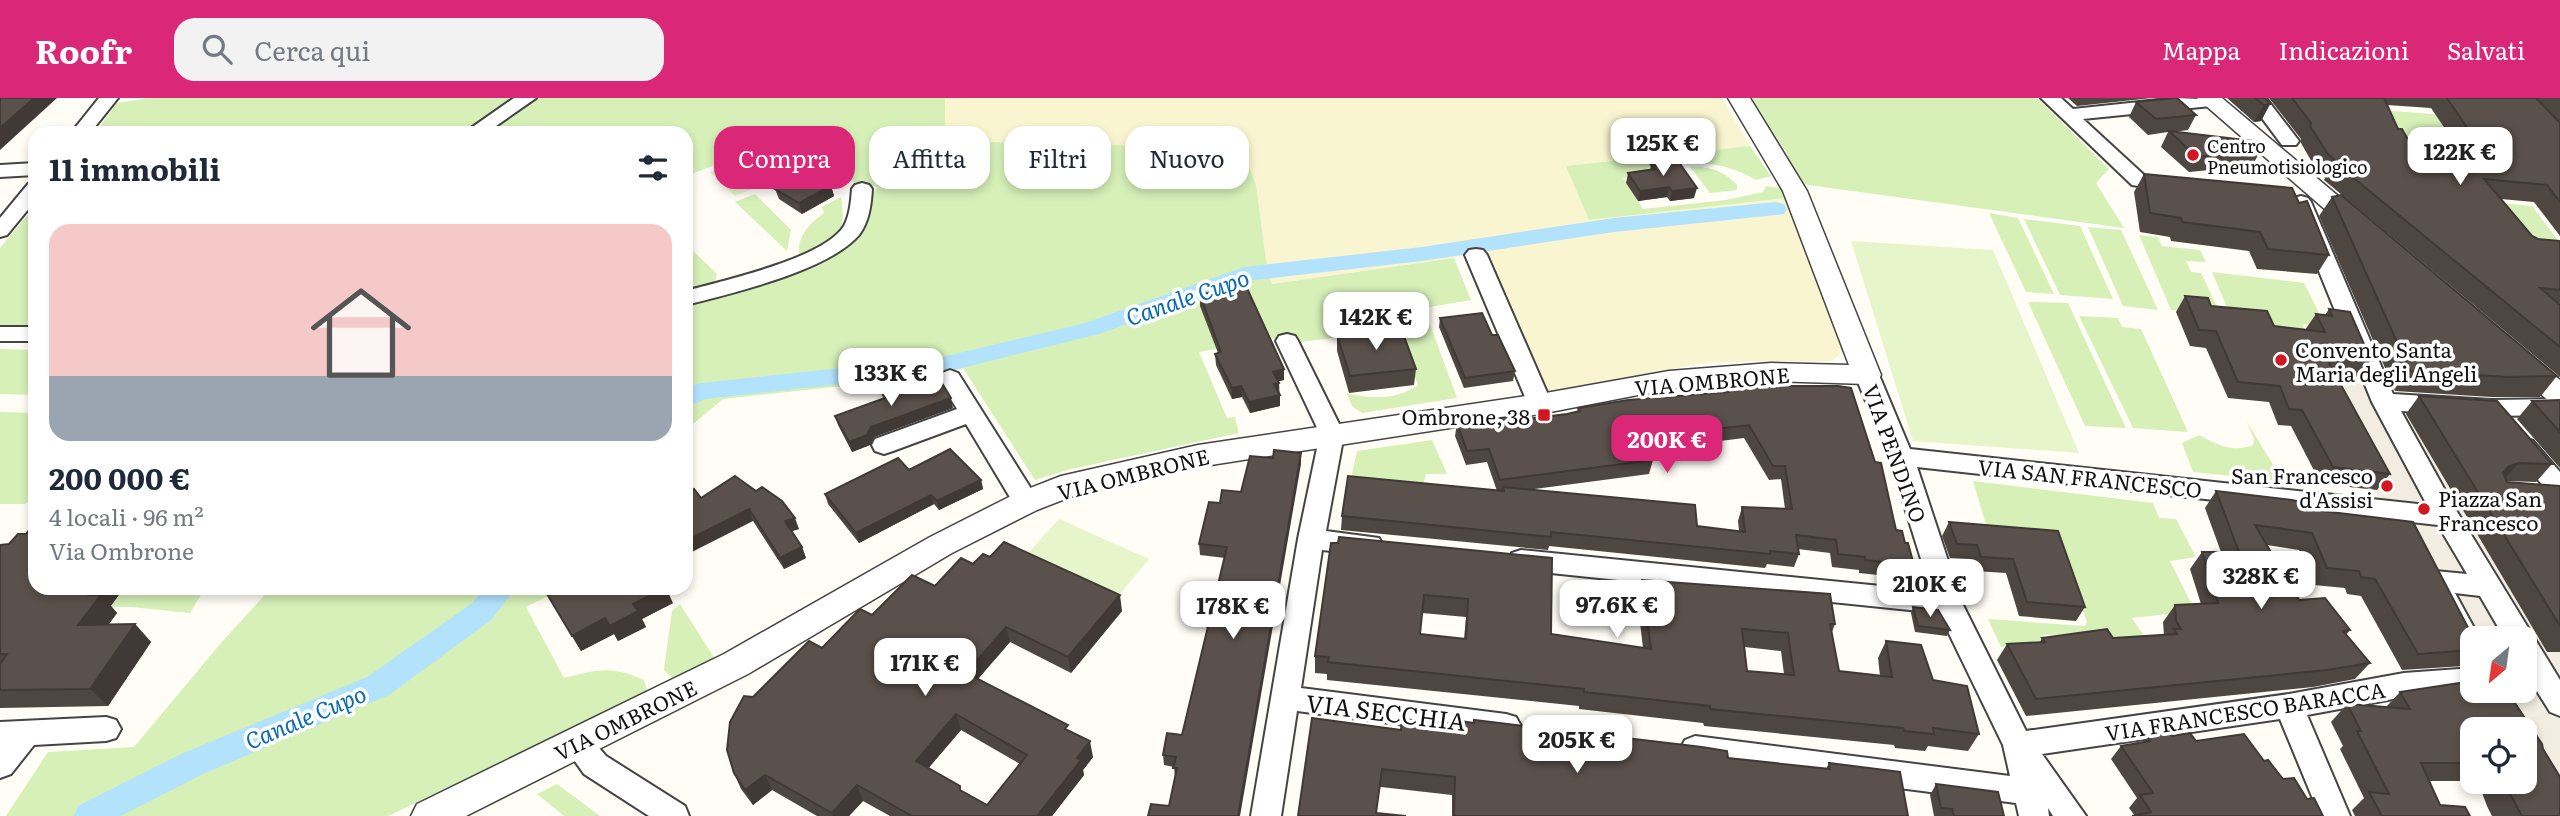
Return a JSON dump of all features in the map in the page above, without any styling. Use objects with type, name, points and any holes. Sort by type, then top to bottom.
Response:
[{"type":"street","points":[[86,126],[109,98]]},
{"type":"street","points":[[484,126],[527,98]]},
{"type":"street","name":"VIA PENDINO","points":[[1739,98],[1795,191],[1901,457],[1948,603],[2018,745],[2031,803]]},
{"type":"street","points":[[2050,98],[2139,181],[2193,188]]},
{"type":"street","points":[[2256,98],[2289,141]]},
{"type":"street","points":[[2068,115],[2209,99],[2383,246]]},
{"type":"street","points":[[0,170],[28,169]]},
{"type":"street","points":[[693,296],[821,255],[851,230],[860,206],[862,189]]},
{"type":"street","points":[[0,231],[28,197]]},
{"type":"street","points":[[2331,202],[2294,201],[2385,402],[2446,516],[2511,626]]},
{"type":"street","points":[[1476,255],[1540,404]]},
{"type":"street","points":[[0,334],[28,334]]},
{"type":"street","points":[[1266,816],[1311,539],[1332,434],[1287,341]]},
{"type":"street","points":[[2498,343],[2560,395]]},
{"type":"street","name":"VIA OMBRONE","points":[[430,816],[736,664],[941,545],[1026,502],[1072,484],[1198,456],[1540,404],[1669,380],[1771,372],[1867,376]]},
{"type":"street","points":[[950,378],[1026,502]]},
{"type":"street","points":[[2385,402],[2491,408],[2560,407]]},
{"type":"street","points":[[2491,408],[2552,493]]},
{"type":"street","points":[[884,445],[972,413]]},
{"type":"street","name":"VIA SAN FRANCESCO","points":[[1901,457],[2446,516]]},
{"type":"street","points":[[1311,539],[1394,547]]},
{"type":"street","points":[[1491,557],[1948,603]]},
{"type":"street","points":[[2460,628],[2435,581],[2488,586]]},
{"type":"street","points":[[2543,677],[2560,704]]},
{"type":"street","name":"VIA FRANCESCO BARACCA","points":[[2018,745],[2289,706],[2403,685],[2460,681]]},
{"type":"street","name":"VIA SECCHIA","points":[[1285,698],[1533,729]]},
{"type":"street","points":[[2289,706],[2335,816]]},
{"type":"street","points":[[0,765],[13,734],[106,729]]},
{"type":"street","points":[[577,743],[595,765],[674,816]]},
{"type":"street","points":[[2018,745],[2071,816]]},
{"type":"street","points":[[1670,746],[2031,803]]},
{"type":"shaded area","points":[[945,98],[1722,98],[1750,146],[1567,166],[1589,220],[1786,198],[1843,351],[1832,361],[1710,362],[1547,392],[1480,250],[1454,258],[1272,284],[1268,276],[1060,189],[1111,189],[1111,126],[1004,126],[1004,166],[990,160],[990,126],[945,126]]},
{"type":"shaded area","name":"Piazza San Francesco","points":[[2314,372],[2359,377],[2398,399],[2532,626],[2460,626],[2460,657]]},
{"type":"shaded area","name":"Piazza San Francesco","points":[[2538,637],[2547,652],[2560,652],[2560,816],[2537,759],[2537,717],[2509,717],[2494,704],[2538,704]]},
{"type":"green space","points":[[149,98],[520,98],[478,126],[100,126],[117,103]]},
{"type":"green space","name":"Canale Cupo","points":[[535,98],[945,98],[945,126],[869,126],[869,185],[855,182],[855,126],[714,126],[714,165],[693,173],[693,126],[490,126]]},
{"type":"green space","points":[[1752,98],[2037,98],[2109,169],[2096,183],[2124,228],[1801,184],[1787,154]]},
{"type":"green space","points":[[2355,108],[2469,117],[2486,182],[2500,203],[2532,206],[2560,243],[2560,275]]},
{"type":"green space","name":"Canale Cupo","points":[[990,142],[1004,142],[1004,189],[1111,189],[1111,145],[1125,145],[1125,189],[1249,189],[1249,166],[1256,185],[1268,276],[1272,284],[1454,258],[1471,300],[1424,308],[1457,398],[1362,413],[1352,406],[1347,394],[1392,396],[1418,385],[1398,330],[1300,342],[1297,335],[1199,352],[1227,418],[1235,417],[1239,433],[1071,469],[1035,480],[963,368],[926,377],[723,399],[693,424],[693,302],[830,256],[876,189],[990,189]]},
{"type":"green space","points":[[1750,146],[1771,176],[1756,180],[1729,168],[1690,163],[1647,168],[1650,174],[1623,178],[1643,209],[1726,200],[1763,192],[1766,186],[1780,188],[1786,198],[1589,220],[1566,166]]},
{"type":"green space","points":[[1690,167],[1710,168],[1722,173],[1733,180],[1737,190],[1710,193]]},
{"type":"green space","points":[[728,189],[753,189],[735,196]]},
{"type":"green space","points":[[755,194],[791,230],[787,251],[735,202]]},
{"type":"green space","points":[[841,197],[842,222],[836,237],[800,258],[800,244],[804,232],[824,213],[822,207]]},
{"type":"green space","points":[[1989,213],[2018,218],[2054,294],[2026,292]]},
{"type":"green space","points":[[28,214],[28,325],[0,325],[0,248]]},
{"type":"green space","points":[[2024,219],[2080,226],[2113,299],[2060,295]]},
{"type":"green space","points":[[2088,227],[2121,230],[2158,310],[2123,306]]},
{"type":"green space","points":[[2139,235],[2158,237],[2162,246],[2200,250],[2206,262],[2186,261],[2191,272],[2201,273],[2221,315],[2171,310]]},
{"type":"green space","points":[[1851,241],[1993,250],[2079,453],[1913,441]]},
{"type":"green space","points":[[693,251],[717,274],[714,284],[693,292]]},
{"type":"green space","points":[[2212,272],[2304,283],[2326,327],[2302,324],[2310,341],[2232,319]]},
{"type":"green space","points":[[2028,302],[2068,303],[2126,428],[2085,426]]},
{"type":"green space","points":[[2079,316],[2118,318],[2122,327],[2141,329],[2188,432],[2133,428]]},
{"type":"green space","points":[[0,349],[28,350],[28,395],[0,394]]},
{"type":"green space","points":[[0,412],[28,413],[28,503],[0,504]]},
{"type":"green space","points":[[2247,422],[2283,481],[2193,472],[2182,443],[2199,435],[2232,448],[2253,445],[2254,439]]},
{"type":"green space","points":[[1432,440],[1447,474],[1426,474],[1422,489],[1350,483],[1357,451]]},
{"type":"green space","points":[[1973,481],[2153,503],[2159,518],[2176,519],[2196,557],[2170,561],[2195,611],[2132,618],[2150,645],[2103,645],[2093,634],[2043,635],[2046,641],[2001,647],[1988,619],[2085,626],[2087,622],[2057,536],[1987,528]]},
{"type":"green space","points":[[1059,519],[1149,559],[1110,606],[1019,563]]},
{"type":"green space","points":[[119,595],[201,595],[190,613],[111,607]]},
{"type":"green space","points":[[265,595],[550,595],[526,607],[564,678],[604,670],[622,672],[644,680],[648,693],[388,816],[6,816],[48,752],[134,747]]},
{"type":"green space","points":[[680,604],[715,659],[674,679],[664,670],[672,611]]},
{"type":"green space","points":[[557,784],[600,816],[564,816],[537,794]]},
{"type":"building","points":[[0,98],[34,98],[0,128]]},
{"type":"building","points":[[2177,98],[2196,115],[2156,119],[2136,102]]},
{"type":"building","points":[[2255,98],[2265,98],[2270,104],[2264,105]]},
{"type":"building","points":[[2292,98],[2384,98],[2398,129],[2402,129],[2411,145],[2459,148],[2454,135],[2474,138],[2447,98],[2536,98],[2560,123],[2560,202],[2547,185],[2484,179],[2532,236],[2560,241],[2560,290],[2540,288],[2560,305],[2560,347],[2334,162],[2337,162],[2328,154],[2310,126],[2311,123]]},
{"type":"building","points":[[2169,131],[2261,142],[2261,150],[2197,157]]},
{"type":"building","points":[[1678,161],[1697,188],[1672,191],[1669,187],[1640,191],[1628,173],[1655,169],[1651,165]]},
{"type":"building","points":[[2144,174],[2292,188],[2299,203],[2307,201],[2329,255],[2268,249],[2260,232],[2182,222],[2181,218],[2150,213]]},
{"type":"building","points":[[775,189],[825,189],[799,203]]},
{"type":"building","points":[[2341,195],[2557,376],[2508,377],[2410,371],[2332,197]]},
{"type":"building","points":[[1245,284],[1284,369],[1273,372],[1279,383],[1274,384],[1280,395],[1249,402],[1241,386],[1232,388],[1215,354],[1221,352],[1200,295]]},
{"type":"building","points":[[2185,296],[2208,298],[2211,306],[2267,311],[2274,326],[2325,332],[2316,314],[2332,316],[2329,309],[2350,312],[2371,360],[2325,356],[2390,474],[2333,467],[2302,410],[2289,409],[2280,386],[2238,382],[2216,331],[2199,330]]},
{"type":"building","points":[[1482,313],[1492,335],[1498,335],[1515,371],[1465,378],[1440,318]]},
{"type":"building","points":[[1401,328],[1416,369],[1350,376],[1337,335]]},
{"type":"building","points":[[928,380],[940,380],[951,398],[871,427],[867,435],[849,442],[835,416],[885,398],[883,395]]},
{"type":"building","points":[[1725,386],[1851,388],[1875,462],[1881,463],[1896,530],[1902,531],[1914,565],[1838,554],[1836,540],[1796,535],[1799,554],[1770,551],[1770,554],[1551,532],[1551,537],[1342,516],[1348,476],[1695,505],[1697,526],[1745,532],[1742,507],[1792,509],[1785,466],[1773,466],[1749,425],[1642,439],[1653,460],[1500,480],[1489,449],[1467,451],[1457,423],[1517,416],[1519,420],[1567,414],[1580,411],[1578,408],[1628,400],[1729,392]]},
{"type":"building","points":[[2419,396],[2497,401],[2552,464],[2519,463],[2509,466],[2503,473],[2507,482],[2560,486],[2560,626]]},
{"type":"building","points":[[2560,400],[2560,432],[2532,401]]},
{"type":"building","points":[[950,449],[981,480],[937,501],[931,495],[856,533],[825,494],[898,458],[909,470]]},
{"type":"building","points":[[1274,450],[1301,453],[1238,816],[1148,816],[1151,804],[1169,806],[1177,768],[1173,768],[1176,757],[1163,755],[1167,733],[1182,735],[1227,547],[1199,544],[1209,502],[1220,503],[1222,490],[1241,492],[1250,456],[1273,458]]},
{"type":"building","points":[[735,476],[756,491],[762,487],[782,501],[795,518],[785,521],[802,547],[780,558],[749,509],[693,537],[693,490],[701,498]]},
{"type":"building","points":[[2216,491],[2292,500],[2320,506],[2322,511],[2413,522],[2467,626],[2460,626],[2460,651],[2418,654],[2375,579],[2361,577],[2359,571],[2327,568],[2312,533],[2255,525],[2299,600],[2325,598],[2350,630],[2343,631],[2370,663],[2327,670],[2036,699],[2007,644],[2045,642],[2042,638],[2107,629],[2113,638],[2177,634],[2174,629],[2181,629],[2176,621],[2175,605],[2218,603],[2202,552],[2239,552]]},
{"type":"building","points":[[1949,522],[2058,531],[2085,607],[2027,602],[2013,559],[1981,557],[1977,545],[1957,544]]},
{"type":"building","points":[[28,531],[28,595],[101,595],[78,625],[135,624],[90,689],[0,690],[0,664],[7,654],[0,654],[0,545],[9,544],[18,534]]},
{"type":"building","points":[[1339,537],[1552,558],[1551,634],[1651,649],[1642,580],[1830,594],[1835,624],[1830,624],[1839,671],[1892,677],[1886,641],[1921,645],[1933,680],[1967,686],[1979,734],[1933,728],[1934,734],[1904,731],[1903,728],[1710,709],[1710,706],[1584,692],[1584,689],[1328,662],[1329,657],[1315,656],[1331,543],[1338,543]],"holes":[[[1424,595],[1468,599],[1466,639],[1420,634]],[[1742,629],[1788,633],[1794,675],[1747,671]]]},
{"type":"building","points":[[1004,542],[1120,595],[1068,657],[1006,627],[966,673],[1068,725],[1065,729],[1090,741],[1077,758],[1081,760],[1037,816],[912,816],[857,785],[832,813],[765,775],[745,790],[734,773],[727,750],[730,722],[744,696],[753,697],[809,641],[822,648],[860,609],[872,615],[912,575],[935,586],[961,558],[973,564],[983,554],[990,557]],"holes":[[[956,714],[1027,755],[987,805],[916,761]]]},
{"type":"building","points":[[548,595],[652,595],[633,604],[638,611],[610,626],[605,618],[572,636]]},
{"type":"building","points":[[1913,607],[1938,610],[1950,630],[1918,626]]},
{"type":"building","points":[[2460,683],[2460,704],[2516,704],[2524,717],[2460,717],[2460,763],[2421,763],[2440,805],[2465,807],[2470,816],[2382,816],[2369,792],[2389,794],[2357,731],[2361,731],[2347,704],[2410,709],[2400,692]]},
{"type":"building","points":[[1312,718],[1401,730],[1402,719],[1460,724],[1460,721],[1474,723],[1474,720],[1702,747],[1727,751],[1728,758],[1830,769],[1829,763],[1900,772],[1908,816],[1454,816],[1455,777],[1382,769],[1376,813],[1406,816],[1298,816]]},
{"type":"building","points":[[2170,733],[2172,736],[2190,733],[2196,741],[2244,734],[2264,761],[2268,760],[2283,779],[2294,778],[2307,799],[2314,798],[2323,816],[2132,816],[2151,812],[2140,795],[2153,793],[2121,746],[2150,741],[2147,737]]},
{"type":"building","points":[[2537,736],[2560,777],[2560,816],[2522,816],[2510,794],[2537,794]]},
{"type":"building","points":[[1936,784],[1998,792],[2004,816],[1954,816],[1952,809],[1941,808]]},
{"type":"waterway","name":"Canale Cupo","points":[[693,395],[701,391],[942,365],[1091,329],[1244,274],[1422,254],[1614,225],[1776,209]]},
{"type":"waterway","name":"Canale Cupo","points":[[90,816],[192,764],[378,686],[481,612],[496,595]]},
{"type":"place","name":"Centro Pneumotisiologico","points":[[2193,155]]},
{"type":"place","name":"Convento Santa Maria degli Angeli","points":[[2281,360]]},
{"type":"place","name":"Ombrone, 38","points":[[1544,415]]},
{"type":"place","name":"San Francesco d'Assisi","points":[[2387,486]]},
{"type":"place","name":"Piazza San Francesco","points":[[2424,509]]}]
